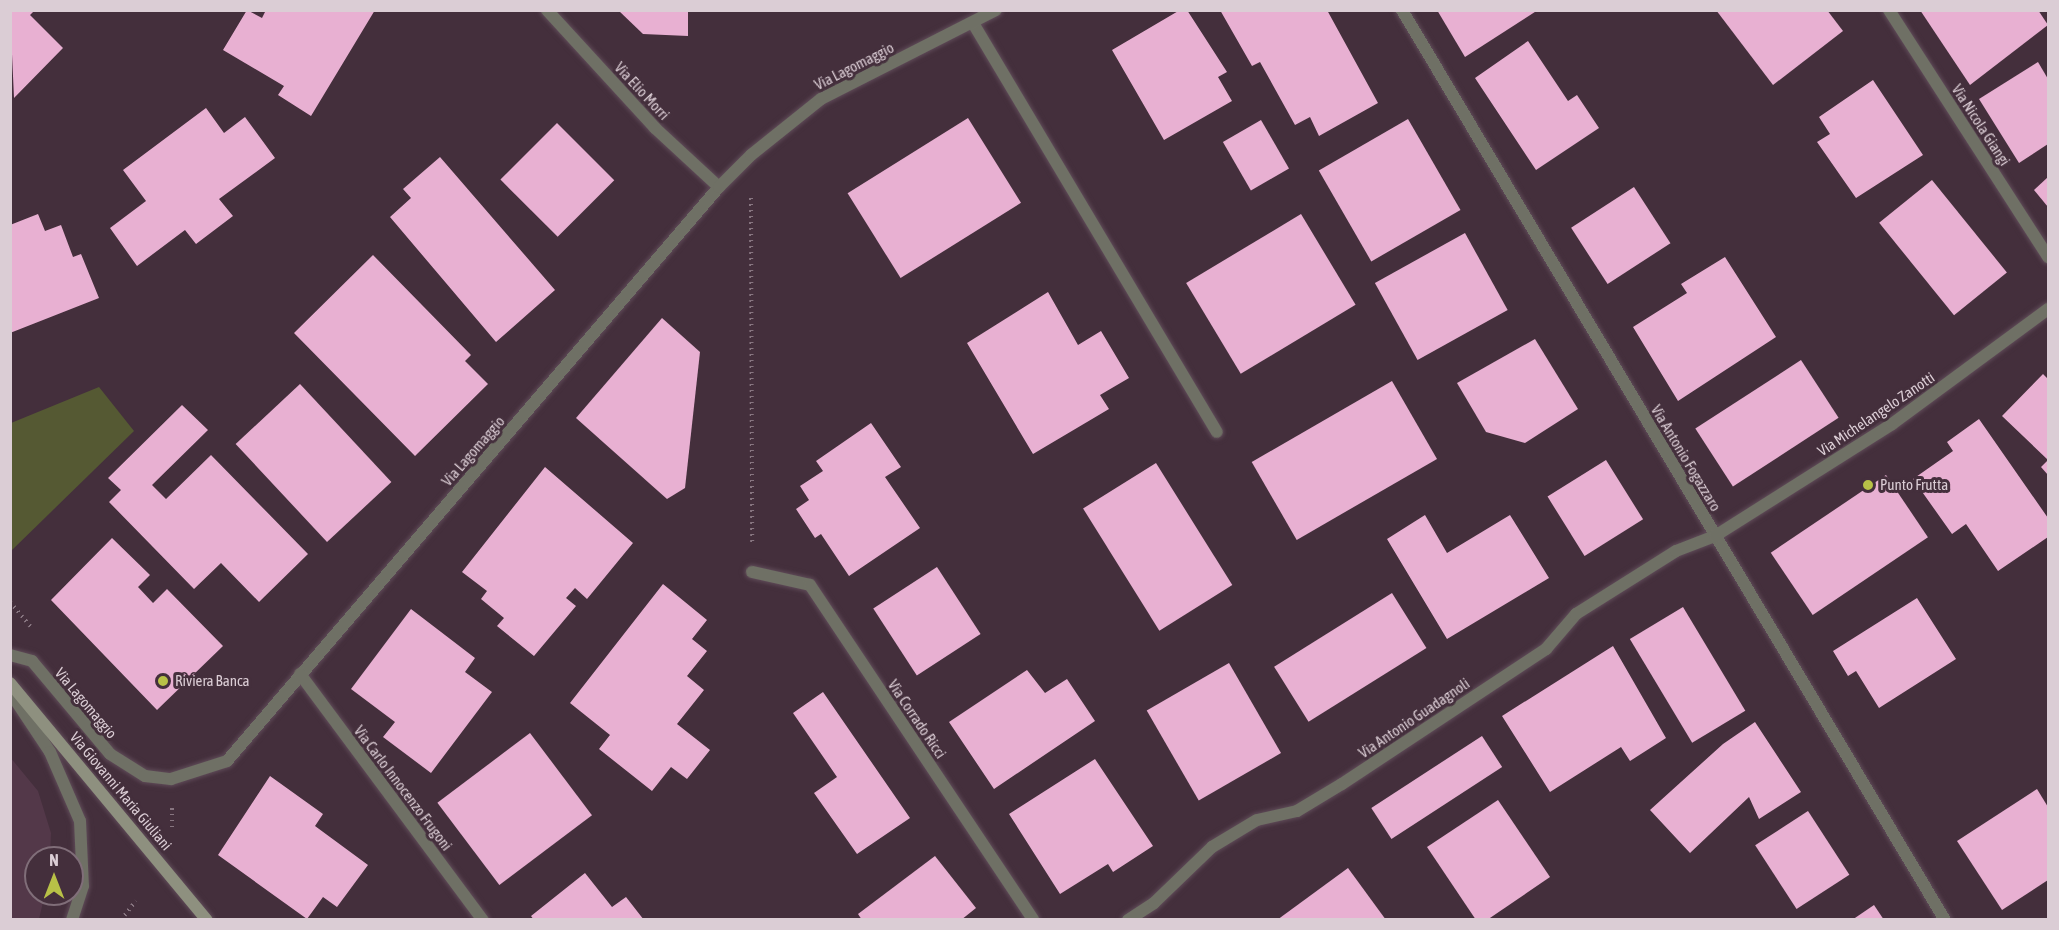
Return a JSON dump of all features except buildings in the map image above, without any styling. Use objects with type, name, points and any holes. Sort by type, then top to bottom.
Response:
[{"type":"main road","name":"Via Giovanni Maria Giuliani","points":[[10,682],[207,920]]},
{"type":"street","name":"Via Elio Morri","points":[[547,10],[655,128],[719,187]]},
{"type":"street","name":"Via Lagomaggio","points":[[10,655],[32,661],[110,754],[145,776],[171,779],[227,761],[719,187],[751,155],[821,99],[996,10]]},
{"type":"street","name":"Via Antonio Fogazzaro","points":[[1402,10],[1945,920]]},
{"type":"street","name":"Via Nicola Giangi","points":[[1889,10],[2049,257]]},
{"type":"street","points":[[973,23],[1217,432]]},
{"type":"street","name":"Via Michelangelo Zanotti","points":[[1715,536],[1892,424],[2049,309]]},
{"type":"street","name":"Via Antonio Guadagnoli","points":[[1128,920],[1154,903],[1212,847],[1257,820],[1298,811],[1342,784],[1546,649],[1576,614],[1676,551],[1715,536]]},
{"type":"street","name":"Via Corrado Ricci","points":[[752,572],[810,585],[1033,920]]},
{"type":"street","name":"Via Carlo Innocenzo Frugoni","points":[[300,674],[483,920]]},
{"type":"street","points":[[10,692],[50,752],[80,821],[83,886],[72,920]]},
{"type":"path","points":[[751,155],[752,572]]},
{"type":"path","points":[[121,920],[136,901]]},
{"type":"shaded area","points":[[10,757],[38,791],[51,833],[50,846],[24,846],[24,906],[42,906],[39,919],[11,919]]},
{"type":"green space","points":[[99,387],[134,431],[11,551],[11,423]]},
{"type":"place","name":"Punto Frutta","points":[[1868,485]]},
{"type":"place","name":"Riviera Banca","points":[[163,681]]}]
